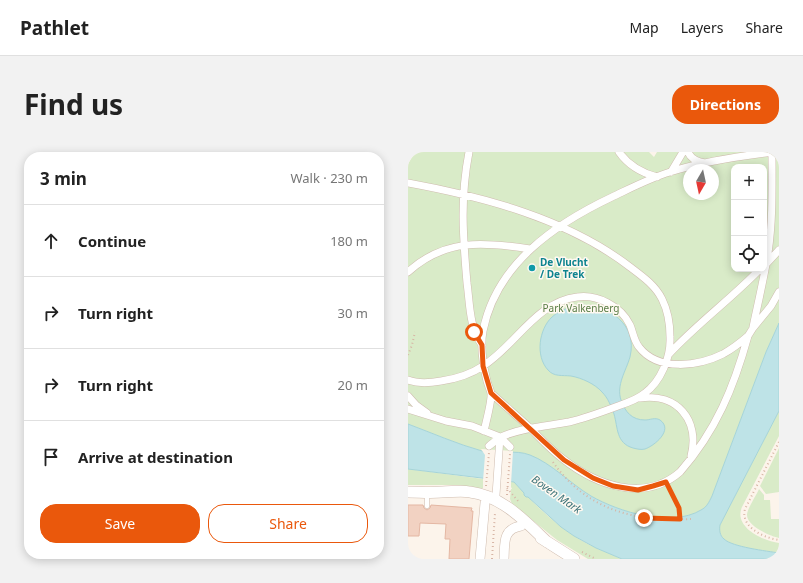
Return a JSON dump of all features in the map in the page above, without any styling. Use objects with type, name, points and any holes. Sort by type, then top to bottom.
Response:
[{"type":"street","points":[[469,152],[463,194],[464,246],[471,318],[474,332],[482,345]]},
{"type":"street","points":[[619,152],[635,168],[657,177]]},
{"type":"street","points":[[671,172],[683,152]]},
{"type":"street","points":[[688,152],[697,161],[709,163]]},
{"type":"street","points":[[484,431],[491,393],[483,366],[483,331],[496,292],[512,269],[530,249],[559,227],[600,202],[671,172],[709,163],[773,152],[772,208],[767,256]]},
{"type":"street","points":[[408,183],[463,194],[508,207],[583,237],[621,260],[641,276],[662,298],[668,316],[670,339],[669,354],[660,374],[649,390],[637,398],[607,410],[569,422],[530,429],[500,437],[489,446]]},
{"type":"street","points":[[408,272],[431,256],[464,246],[486,243],[530,249]]},
{"type":"street","points":[[767,262],[779,250]]},
{"type":"street","points":[[669,354],[686,336],[739,290],[757,272]]},
{"type":"street","points":[[753,328],[762,272]]},
{"type":"street","points":[[491,393],[546,445],[571,465],[593,478],[613,486],[638,490],[666,482],[680,472],[710,432],[724,405],[737,373],[748,336],[771,306],[779,292]]},
{"type":"street","points":[[408,380],[421,383],[448,380],[483,366],[495,357],[548,307],[578,297],[600,299],[618,309],[630,324],[638,347],[646,355],[666,363],[691,363],[713,358],[733,348],[748,336]]},
{"type":"street","points":[[408,396],[416,405],[432,417]]},
{"type":"street","points":[[637,398],[657,397],[669,401],[679,407],[685,414],[690,423],[692,434],[693,447],[690,460]]},
{"type":"street","points":[[408,409],[432,417],[472,426],[500,437],[510,447]]},
{"type":"street","points":[[480,559],[497,487],[500,437]]},
{"type":"street","points":[[408,492],[441,492],[494,504],[517,514],[547,542]]},
{"type":"street","points":[[494,504],[521,526],[547,542],[577,555]]},
{"type":"street","points":[[504,559],[505,537],[507,533],[514,527],[521,526]]},
{"type":"lane","points":[[427,506],[428,492]]},
{"type":"path","points":[[408,355],[415,332]]},
{"type":"path","points":[[779,442],[745,509],[744,517],[747,524],[753,529],[766,536],[779,540]]},
{"type":"path","points":[[486,485],[489,446]]},
{"type":"path","points":[[510,447],[507,488],[512,492],[521,505]]},
{"type":"path","points":[[566,479],[587,496],[615,510],[644,518],[690,519]]},
{"type":"path","points":[[666,482],[679,508],[680,519]]},
{"type":"path","points":[[492,559],[494,504]]},
{"type":"path","points":[[577,555],[596,559]]},
{"type":"green space","name":"Park Valkenberg","points":[[415,152],[649,152],[654,157],[657,152],[779,152],[779,323],[766,352],[712,496],[708,504],[701,510],[689,515],[675,518],[645,516],[630,512],[591,496],[550,466],[536,458],[523,454],[482,451],[408,424],[408,164]]},
{"type":"green space","points":[[779,411],[779,436],[742,507],[740,514],[742,521],[751,532],[772,542],[779,543],[779,553],[750,548],[728,542],[720,533],[720,525]]},
{"type":"green space","points":[[779,448],[779,492],[766,494],[760,486]]},
{"type":"green space","points":[[408,469],[483,479],[483,488],[481,489],[457,485],[408,485]]},
{"type":"green space","points":[[511,482],[514,482],[524,493],[524,495],[568,532],[598,549],[622,559],[588,559],[557,540],[512,504],[510,499],[512,489]]},
{"type":"green space","points":[[759,489],[764,495],[764,500],[770,500],[771,519],[779,519],[779,538],[755,527],[748,519],[748,509]]},
{"type":"water","points":[[579,305],[601,308],[610,313],[619,319],[630,335],[630,357],[622,378],[620,389],[621,400],[627,412],[636,419],[658,419],[664,424],[664,433],[653,445],[644,449],[627,446],[621,439],[609,402],[596,386],[575,377],[553,374],[544,364],[541,358],[540,343],[544,328],[552,317],[558,312]]},
{"type":"water","name":"Boven Mark","points":[[779,323],[779,411],[720,525],[720,533],[728,542],[750,548],[779,553],[779,559],[622,559],[596,548],[561,527],[528,497],[526,497],[514,482],[408,469],[408,424],[482,451],[518,452],[530,455],[546,463],[591,496],[630,512],[660,518],[675,518],[689,515],[705,507],[712,496],[766,352]]},
{"type":"pier","points":[[481,449],[513,451],[511,484],[483,481],[485,455]]},
{"type":"building","points":[[408,505],[423,505],[427,510],[431,505],[472,508],[469,559],[449,559],[450,539],[445,539],[446,524],[420,523],[419,536],[408,536]]},
{"type":"place","name":"De Vlucht / De Trek","points":[[532,268]]},
{"type":"route","points":[[474,332],[482,345],[483,366],[491,393],[564,460],[593,478],[606,484],[622,488],[638,490],[666,482],[679,508],[680,519],[644,518]]}]
